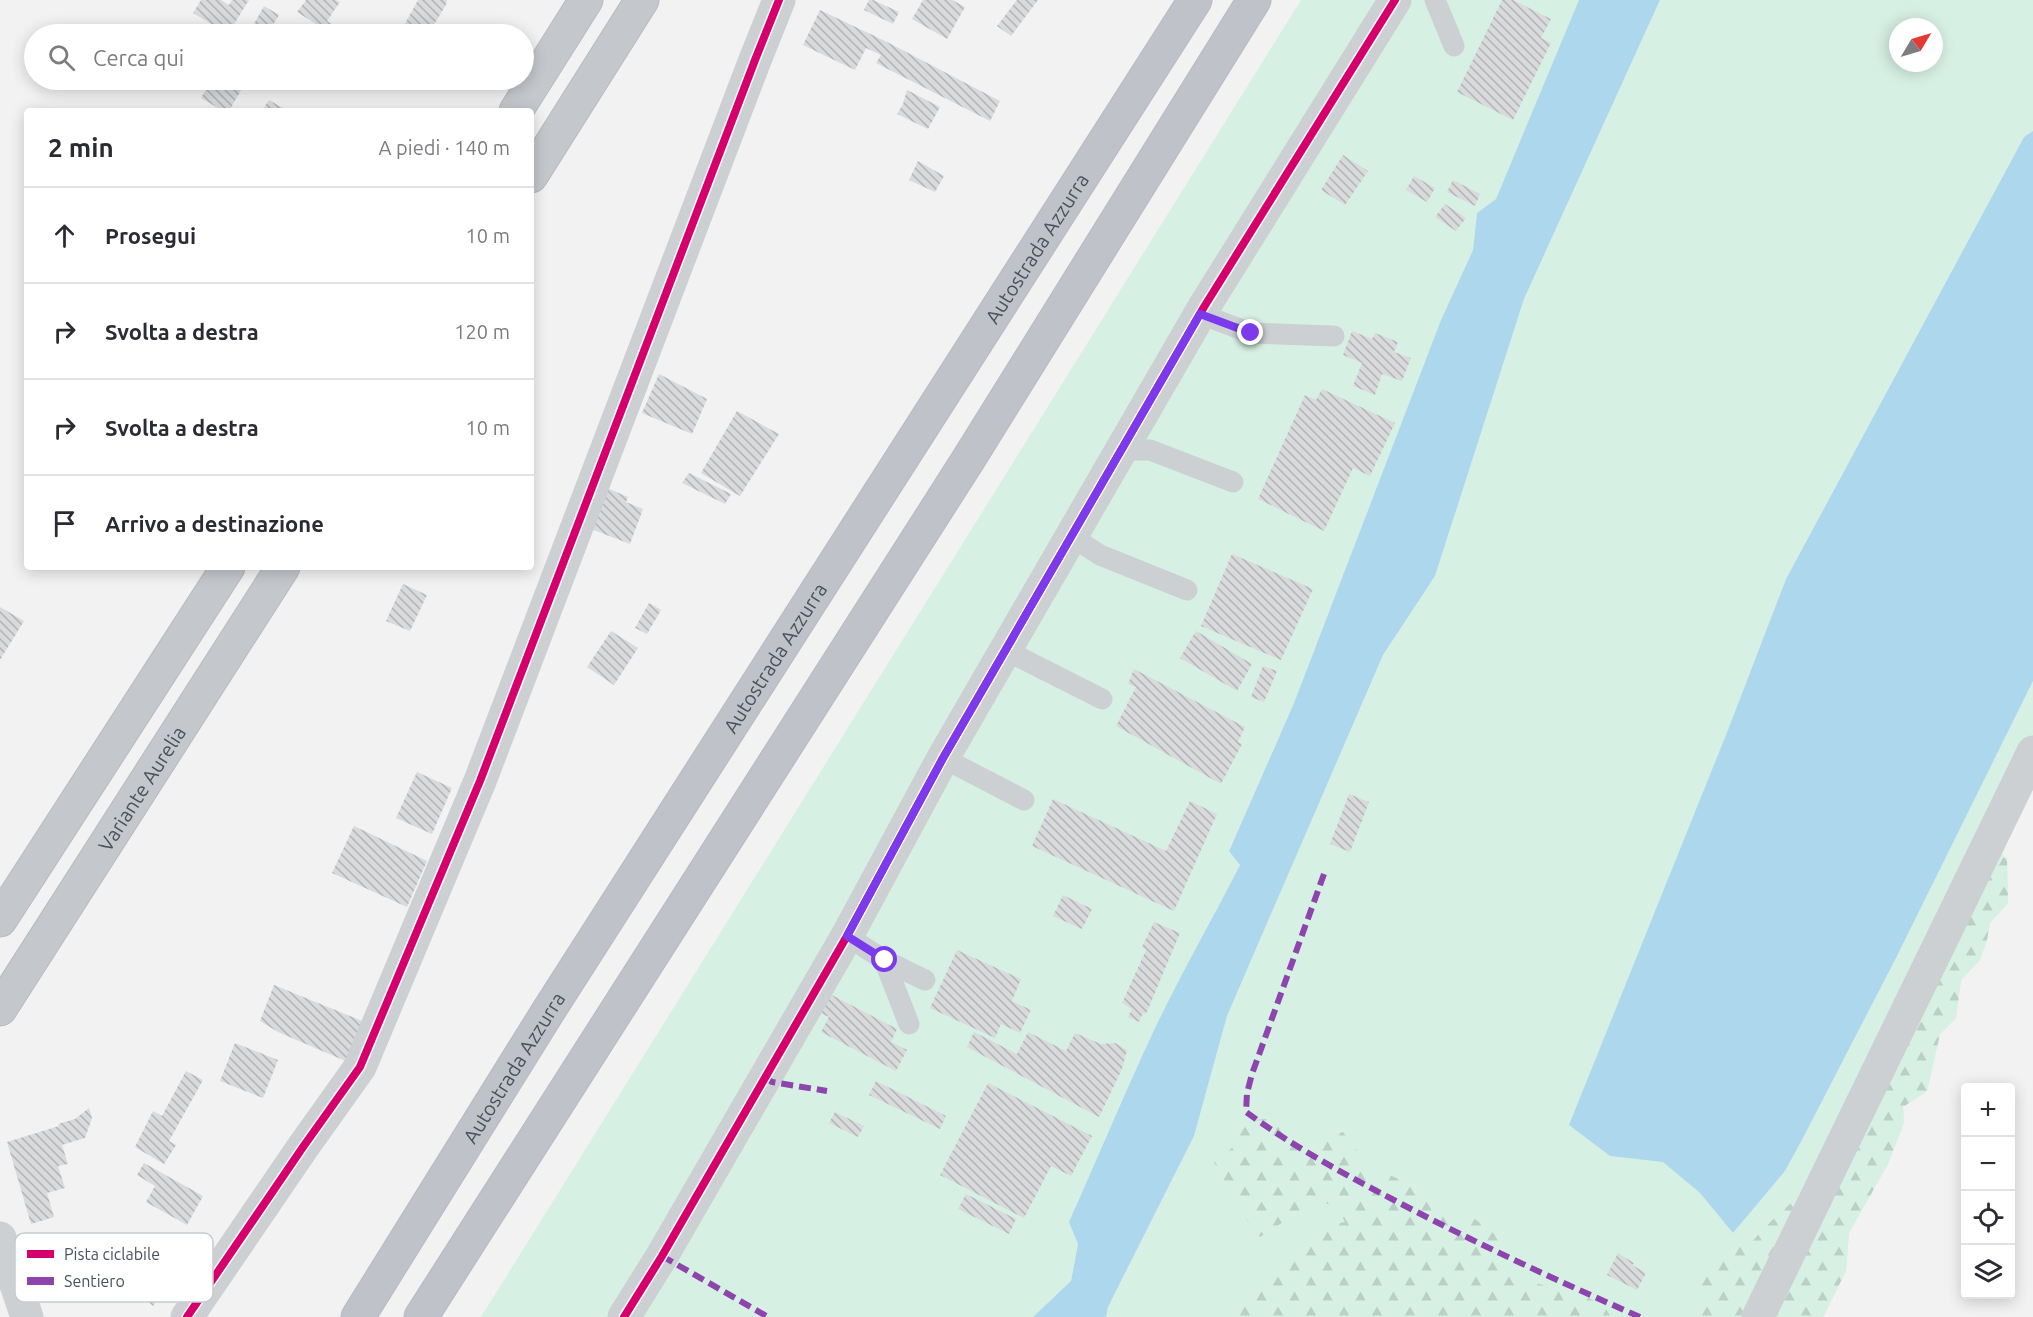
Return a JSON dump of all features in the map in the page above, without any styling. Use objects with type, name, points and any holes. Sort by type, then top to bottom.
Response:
[{"type":"highway","points":[[534,82],[586,0]]},
{"type":"highway","points":[[534,171],[642,0]]},
{"type":"highway","name":"Autostrada Azzurra","points":[[358,1317],[549,1010],[1195,0]]},
{"type":"highway","points":[[421,1317],[968,460],[1254,0]]},
{"type":"highway","points":[[518,108],[529,90]]},
{"type":"highway","points":[[0,921],[226,570]]},
{"type":"highway","name":"Variante Aurelia","points":[[0,1009],[281,570]]},
{"type":"street","points":[[213,1279],[360,1067],[480,781],[779,0]]},
{"type":"street","points":[[624,1317],[662,1256],[847,936],[943,758],[1200,314],[1395,0]]},
{"type":"street","points":[[1758,1317],[2033,752]]},
{"type":"street","points":[[0,1238],[15,1282]]},
{"type":"street","points":[[22,1302],[27,1317]]},
{"type":"street","points":[[187,1317],[197,1302]]},
{"type":"lane","points":[[1435,0],[1454,46]]},
{"type":"lane","points":[[1200,314],[1251,333],[1334,336]]},
{"type":"lane","points":[[1121,450],[1150,450],[1233,482]]},
{"type":"lane","points":[[1071,536],[1100,555],[1187,590]]},
{"type":"lane","points":[[1005,650],[1102,699]]},
{"type":"lane","points":[[943,758],[1024,800]]},
{"type":"lane","points":[[847,936],[885,960],[926,980]]},
{"type":"lane","points":[[885,960],[909,1024]]},
{"type":"green space","points":[[1301,0],[1580,0],[1496,199],[1477,213],[1473,250],[1441,320],[1294,703],[1229,850],[1240,865],[1155,1028],[1070,1221],[1078,1244],[1071,1281],[1033,1317],[481,1317]]},
{"type":"green space","points":[[1660,0],[2033,0],[2033,131],[2024,137],[1786,579],[1726,735],[1610,1156],[1663,1161],[1700,1193],[1733,1233],[1785,1171],[1803,1138],[1896,958],[2033,681],[2033,752],[1988,844],[2007,858],[2008,903],[1990,923],[1980,960],[1961,980],[1956,1018],[1940,1034],[1927,1091],[1903,1107],[1904,1123],[1888,1164],[1849,1233],[1846,1271],[1823,1317],[1106,1317],[1108,1307],[1194,1136],[1227,1016],[1383,655],[1435,576],[1524,299]]},
{"type":"green space","points":[[1991,858],[2007,858],[2008,903],[1990,923],[1980,960],[1961,980],[1956,1018],[1940,1034],[1927,1091],[1903,1107],[1904,1123],[1888,1164],[1849,1233],[1846,1271],[1823,1317],[1702,1317],[1695,1289],[1696,1261],[1750,1244],[1792,1202],[1798,1178],[1817,1169],[1884,1100],[1887,1073]]},
{"type":"green space","points":[[1273,1118],[1294,1136],[1323,1137],[1343,1132],[1368,1165],[1431,1194],[1451,1217],[1475,1219],[1497,1236],[1503,1263],[1520,1279],[1585,1296],[1604,1306],[1611,1317],[1226,1317],[1237,1294],[1265,1283],[1302,1250],[1311,1229],[1345,1222],[1336,1205],[1314,1202],[1260,1237],[1248,1222],[1214,1162],[1232,1148],[1248,1121]]},
{"type":"water","points":[[1579,0],[1660,0],[1524,299],[1435,576],[1383,655],[1227,1016],[1194,1136],[1108,1307],[1106,1317],[1033,1317],[1071,1281],[1078,1244],[1069,1222],[1155,1028],[1240,865],[1229,851],[1294,703],[1441,320],[1473,250],[1477,213],[1496,199]]},
{"type":"water","points":[[2033,131],[2033,681],[1896,958],[1803,1138],[1785,1171],[1733,1233],[1700,1193],[1663,1162],[1610,1156],[1569,1125],[1726,735],[1786,579],[2024,137]]},
{"type":"building","points":[[201,0],[221,0],[229,5],[232,0],[249,0],[234,24],[211,24],[193,13]]},
{"type":"building","points":[[306,0],[340,2],[327,21],[332,24],[316,24],[297,12]]},
{"type":"building","points":[[418,0],[447,0],[434,24],[405,24]]},
{"type":"building","points":[[869,0],[899,12],[893,24],[864,10]]},
{"type":"building","points":[[923,0],[952,0],[965,7],[947,39],[912,19]]},
{"type":"building","points":[[1017,0],[1038,0],[1011,36],[997,26]]},
{"type":"building","points":[[1502,0],[1513,0],[1551,19],[1541,38],[1551,43],[1513,120],[1457,92]]},
{"type":"building","points":[[264,6],[279,15],[274,24],[254,24]]},
{"type":"building","points":[[820,10],[1000,101],[990,121],[876,63],[881,55],[866,48],[855,70],[803,45]]},
{"type":"building","points":[[206,90],[241,90],[231,108],[218,108],[201,98]]},
{"type":"building","points":[[907,90],[940,107],[928,129],[897,114]]},
{"type":"building","points":[[269,100],[283,108],[264,108]]},
{"type":"building","points":[[1343,155],[1368,171],[1345,205],[1321,190]]},
{"type":"building","points":[[918,161],[944,176],[935,192],[909,180]]},
{"type":"building","points":[[1414,176],[1435,188],[1427,202],[1406,190]]},
{"type":"building","points":[[1453,180],[1480,194],[1475,206],[1447,192]]},
{"type":"building","points":[[1445,204],[1466,218],[1456,231],[1435,217]]},
{"type":"building","points":[[1352,331],[1372,339],[1375,333],[1398,342],[1394,352],[1411,358],[1402,381],[1382,374],[1375,395],[1353,386],[1362,363],[1343,355]]},
{"type":"building","points":[[659,374],[707,399],[692,434],[642,413]]},
{"type":"building","points":[[1322,389],[1395,423],[1370,476],[1353,468],[1324,531],[1258,499],[1305,395],[1316,400]]},
{"type":"building","points":[[737,411],[779,434],[740,496],[701,473]]},
{"type":"building","points":[[689,473],[731,494],[725,504],[682,483]]},
{"type":"building","points":[[607,488],[628,497],[626,502],[643,509],[630,544],[591,529]]},
{"type":"building","points":[[1232,554],[1313,589],[1281,660],[1201,626]]},
{"type":"building","points":[[403,584],[427,595],[410,631],[386,621]]},
{"type":"building","points":[[649,603],[661,610],[647,634],[635,628]]},
{"type":"building","points":[[0,607],[24,621],[0,660]]},
{"type":"building","points":[[611,631],[638,648],[614,685],[587,667]]},
{"type":"building","points":[[1196,631],[1252,664],[1237,691],[1180,658]]},
{"type":"building","points":[[1263,666],[1277,671],[1264,702],[1251,697]]},
{"type":"building","points":[[1134,669],[1245,727],[1238,742],[1242,744],[1221,784],[1116,726],[1136,687],[1128,684]]},
{"type":"building","points":[[417,772],[452,788],[432,834],[396,818]]},
{"type":"building","points":[[1349,794],[1369,802],[1350,852],[1330,844]]},
{"type":"building","points":[[1053,799],[1166,851],[1190,801],[1217,814],[1174,911],[1032,846]]},
{"type":"building","points":[[354,826],[427,861],[407,907],[332,873]]},
{"type":"building","points":[[1063,895],[1092,909],[1082,929],[1053,916]]},
{"type":"building","points":[[1154,922],[1180,933],[1146,1014],[1143,1013],[1139,1022],[1128,1017],[1132,1009],[1122,1003],[1146,950],[1142,947]]},
{"type":"building","points":[[957,950],[1021,979],[1012,1001],[1031,1010],[1020,1033],[1001,1024],[995,1038],[930,1008]]},
{"type":"building","points":[[274,985],[367,1023],[350,1063],[278,1032],[260,1021]]},
{"type":"building","points":[[826,992],[897,1029],[891,1042],[907,1050],[896,1071],[821,1032],[829,1017],[816,1011]]},
{"type":"building","points":[[974,1032],[1017,1054],[1028,1032],[1066,1051],[1075,1033],[1101,1044],[1115,1043],[1127,1050],[1122,1069],[1099,1117],[967,1047]]},
{"type":"building","points":[[235,1043],[278,1060],[263,1098],[220,1081]]},
{"type":"building","points":[[186,1071],[203,1080],[169,1141],[176,1145],[164,1164],[135,1147],[153,1111],[162,1116]]},
{"type":"building","points":[[876,1081],[946,1116],[940,1129],[869,1095]]},
{"type":"building","points":[[988,1083],[1092,1136],[1071,1176],[1051,1166],[1024,1218],[940,1175]]},
{"type":"building","points":[[89,1108],[92,1118],[85,1138],[62,1145],[68,1164],[58,1166],[65,1188],[47,1193],[54,1217],[31,1224],[7,1142],[59,1126],[58,1124],[75,1119]]},
{"type":"building","points":[[835,1112],[864,1126],[858,1137],[829,1123]]},
{"type":"building","points":[[144,1163],[203,1196],[187,1225],[146,1202],[155,1186],[137,1175]]},
{"type":"building","points":[[966,1194],[1016,1219],[1009,1234],[958,1209]]},
{"type":"building","points":[[1618,1253],[1646,1273],[1637,1290],[1607,1275]]},
{"type":"marked path","points":[[1324,874],[1252,1074],[1247,1093],[1246,1112],[1317,1158],[1422,1215],[1640,1317]]},
{"type":"marked path","points":[[765,1077],[772,1082],[827,1091]]},
{"type":"marked path","points":[[662,1256],[768,1317]]},
{"type":"cycle path","points":[[213,1279],[360,1067],[480,781],[779,0]]},
{"type":"cycle path","points":[[624,1317],[662,1256],[847,936],[943,758],[1204,307],[1395,0]]},
{"type":"cycle path","points":[[187,1317],[197,1302]]},
{"type":"route","points":[[885,960],[847,936],[943,758],[1200,314],[1251,333]]}]
